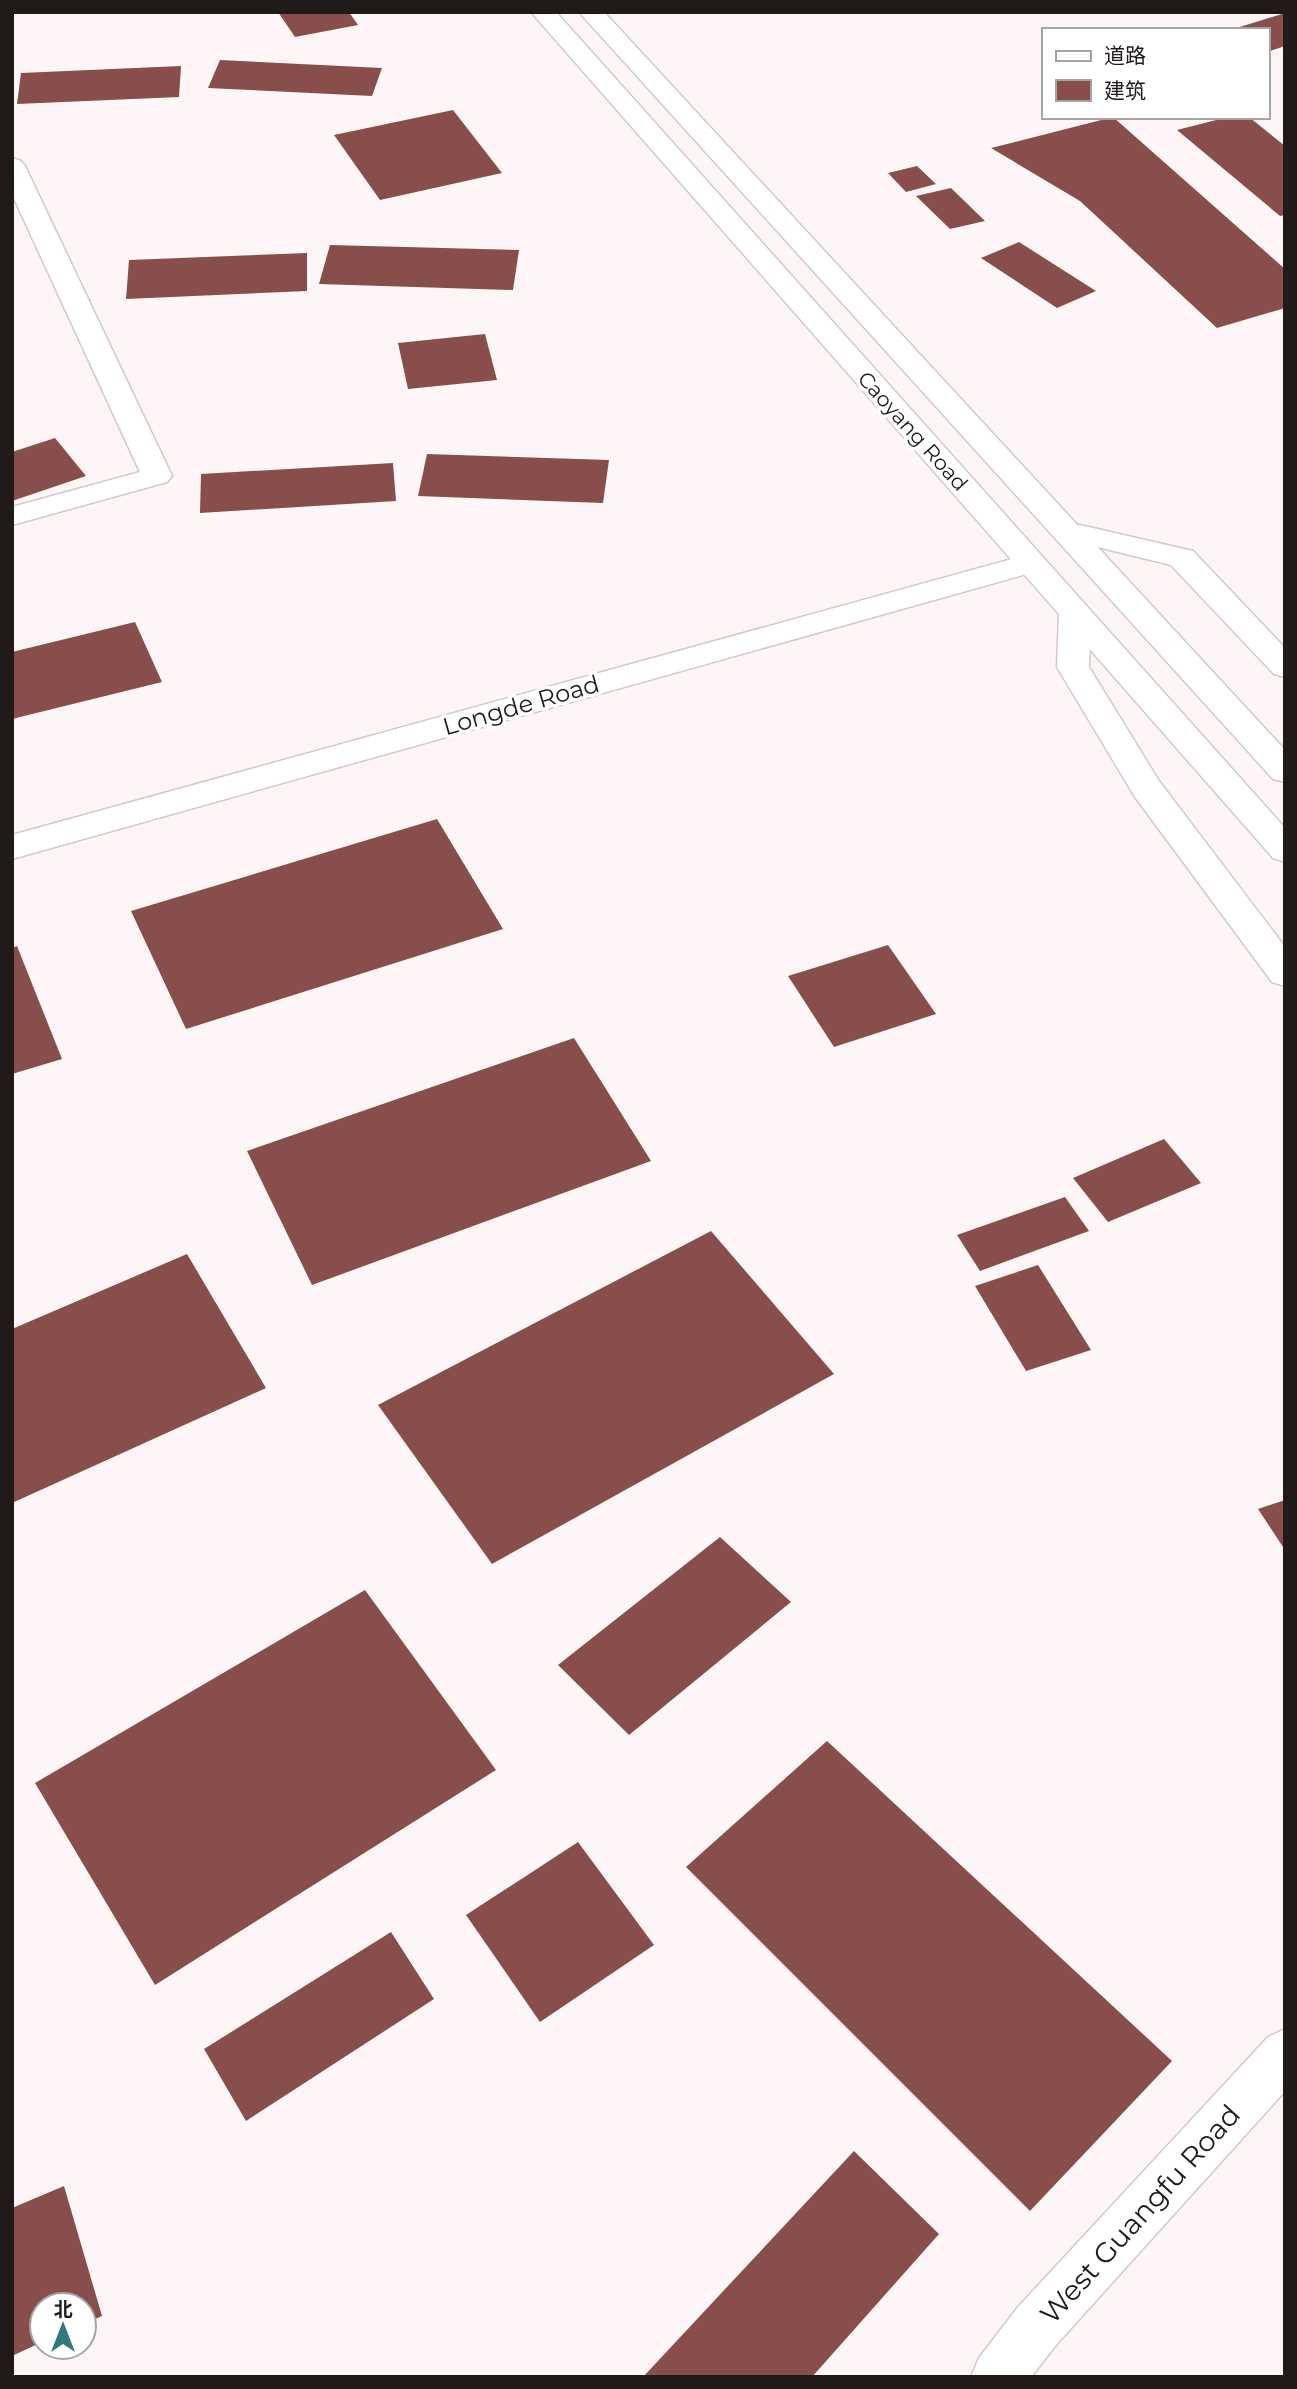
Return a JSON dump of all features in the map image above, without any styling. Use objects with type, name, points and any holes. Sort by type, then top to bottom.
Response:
[{"type":"main road","name":"Caoyang Road","points":[[543,12],[1285,850]]},
{"type":"main road","name":"Caoyang Road","points":[[591,12],[1285,771]]},
{"type":"main road","points":[[12,166],[157,476],[12,516]]},
{"type":"main road","points":[[1080,534],[1182,558],[1285,667]]},
{"type":"main road","name":"Longde Road","points":[[12,847],[1031,563]]},
{"type":"main road","points":[[1076,614],[1073,667],[1147,789],[1285,973]]},
{"type":"main road","name":"West Guangfu Road","points":[[998,2377],[1037,2326],[1285,2054]]},
{"type":"building","points":[[278,12],[349,12],[358,25],[295,37]]},
{"type":"building","points":[[1285,13],[1285,46],[1269,51],[1269,28],[1236,28]]},
{"type":"building","points":[[220,60],[382,68],[372,96],[208,88]]},
{"type":"building","points":[[181,66],[179,97],[17,104],[21,73]]},
{"type":"building","points":[[453,110],[502,173],[380,200],[334,135]]},
{"type":"building","points":[[1105,119],[1115,119],[1285,269],[1285,308],[1217,328],[1080,201],[991,148]]},
{"type":"building","points":[[1220,119],[1251,119],[1285,146],[1285,215],[1280,216],[1177,130]]},
{"type":"building","points":[[917,166],[936,184],[906,192],[888,173]]},
{"type":"building","points":[[951,188],[985,221],[950,229],[916,196]]},
{"type":"building","points":[[1019,242],[1096,291],[1057,308],[981,258]]},
{"type":"building","points":[[330,245],[519,250],[513,290],[319,284]]},
{"type":"building","points":[[307,253],[307,291],[126,299],[129,260]]},
{"type":"building","points":[[485,334],[497,380],[408,389],[398,343]]},
{"type":"building","points":[[55,438],[86,476],[12,501],[12,452]]},
{"type":"building","points":[[427,454],[609,460],[603,503],[418,496]]},
{"type":"building","points":[[393,463],[396,501],[200,513],[201,474]]},
{"type":"building","points":[[135,622],[162,682],[12,719],[12,652]]},
{"type":"building","points":[[437,819],[503,929],[186,1029],[131,911]]},
{"type":"building","points":[[888,945],[936,1014],[834,1047],[788,976]]},
{"type":"building","points":[[17,946],[62,1059],[12,1074],[12,948]]},
{"type":"building","points":[[574,1038],[651,1161],[312,1285],[247,1151]]},
{"type":"building","points":[[1164,1139],[1201,1183],[1108,1222],[1073,1178]]},
{"type":"building","points":[[1065,1197],[1089,1231],[980,1271],[957,1235]]},
{"type":"building","points":[[711,1231],[834,1374],[492,1564],[378,1405]]},
{"type":"building","points":[[187,1254],[266,1388],[12,1503],[12,1329]]},
{"type":"building","points":[[1038,1265],[1091,1350],[1026,1371],[975,1286]]},
{"type":"building","points":[[1285,1500],[1285,1550],[1258,1509]]},
{"type":"building","points":[[720,1537],[791,1602],[629,1735],[558,1665]]},
{"type":"building","points":[[365,1590],[496,1770],[155,1985],[35,1783]]},
{"type":"building","points":[[827,1741],[1172,2061],[1030,2211],[686,1867]]},
{"type":"building","points":[[578,1842],[654,1945],[540,2022],[466,1915]]},
{"type":"building","points":[[391,1932],[434,1999],[246,2121],[204,2049]]},
{"type":"building","points":[[854,2151],[939,2234],[812,2377],[643,2377]]},
{"type":"building","points":[[64,2186],[95,2291],[28,2291],[28,2349],[12,2356],[12,2208]]},
{"type":"building","points":[[98,2302],[102,2316],[98,2318]]}]
